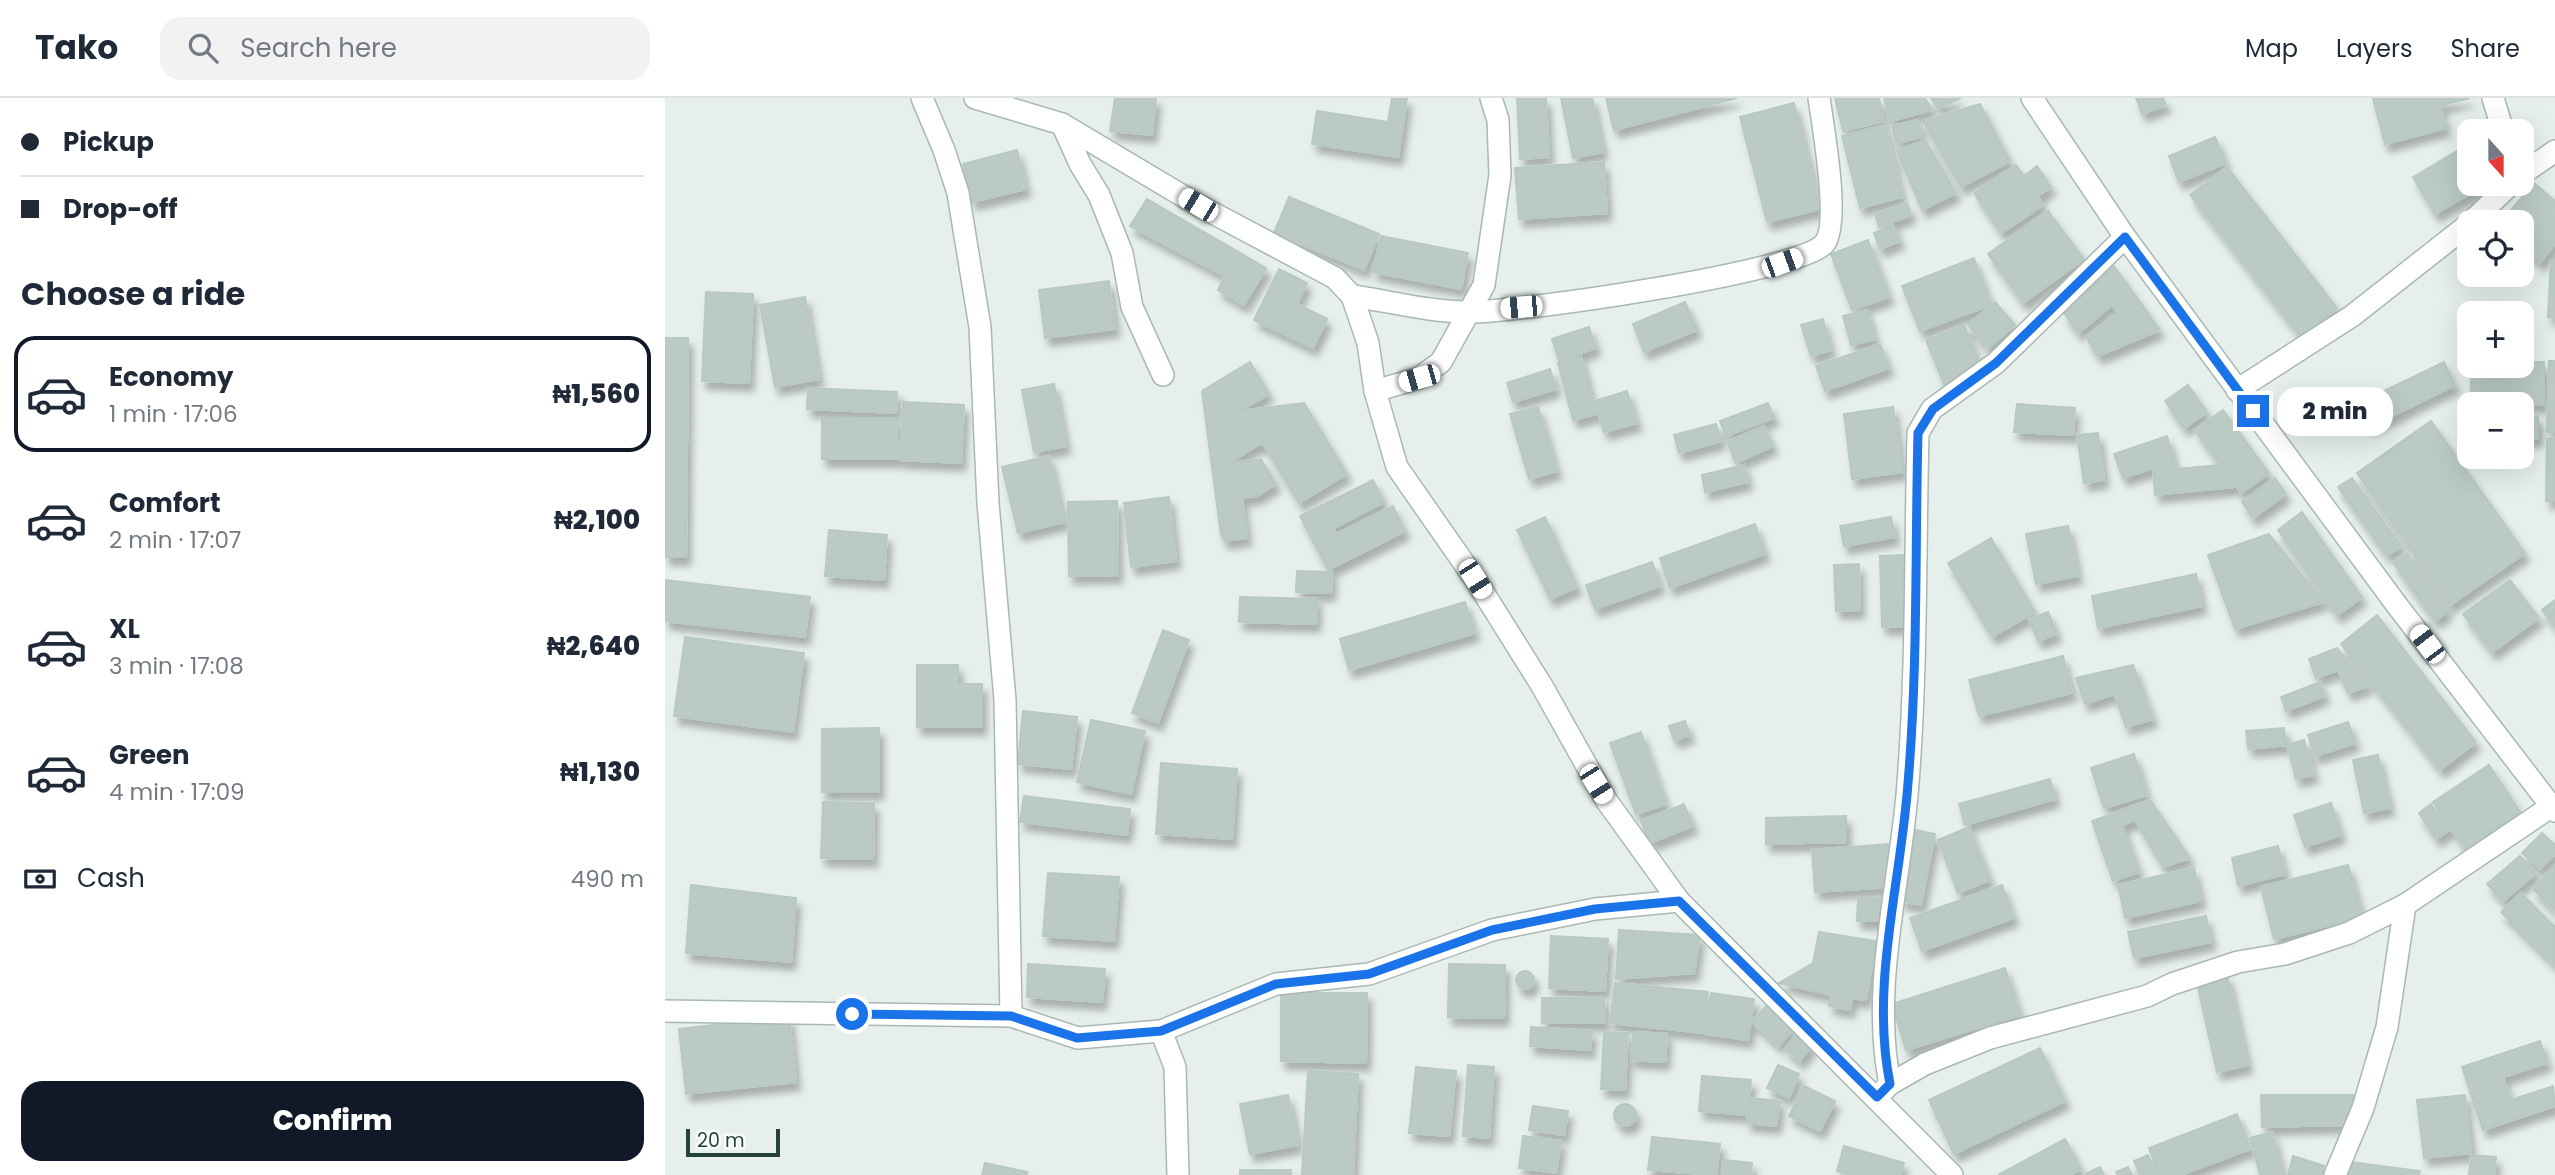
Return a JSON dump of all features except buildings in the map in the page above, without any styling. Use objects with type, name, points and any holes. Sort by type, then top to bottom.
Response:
[{"type":"street","points":[[922,98],[944,150],[958,193],[980,327],[988,503],[1005,700],[1011,1016]]},
{"type":"street","points":[[975,98],[1062,124],[1198,205],[1335,278],[1352,296],[1368,343],[1375,391],[1397,467],[1515,643],[1606,800],[1679,901],[1883,1090],[1952,1175]]},
{"type":"street","points":[[1375,391],[1419,378],[1441,362],[1484,285],[1500,175],[1498,120],[1491,98]]},
{"type":"street","points":[[1352,296],[1467,313],[1588,299],[1756,269],[1814,251],[1826,243],[1833,221],[1819,98]]},
{"type":"street","points":[[1883,1090],[1925,1064],[1990,1038],[2147,996],[2172,984],[2238,962],[2285,954],[2349,933],[2405,905],[2554,807],[2237,390],[2125,237],[2032,98]]},
{"type":"street","points":[[2493,98],[2499,119]]},
{"type":"street","points":[[1062,124],[1080,164],[1099,195],[1122,253],[1132,307],[1163,375]]},
{"type":"street","points":[[2534,166],[2555,151]]},
{"type":"street","points":[[2484,210],[2498,196]]},
{"type":"street","points":[[2237,390],[2352,316],[2457,233]]},
{"type":"street","points":[[1883,1090],[1884,992],[1911,734],[1918,433],[1933,409],[1996,363],[2125,237]]},
{"type":"street","points":[[665,1011],[1011,1016],[1077,1038],[1161,1031],[1276,984],[1369,974],[1492,930],[1595,909],[1679,901]]},
{"type":"street","points":[[2335,1175],[2363,1108],[2387,1027],[2405,905]]},
{"type":"street","points":[[1161,1031],[1175,1067],[1178,1175]]},
{"type":"route","points":[[852,1014],[1011,1016],[1077,1038],[1161,1031],[1276,984],[1369,974],[1492,930],[1595,909],[1679,901],[1877,1097],[1890,1084],[1883,1048],[1884,992],[1908,785],[1914,684],[1918,433],[1933,409],[1964,389],[1996,363],[2125,237],[2253,411]]}]
